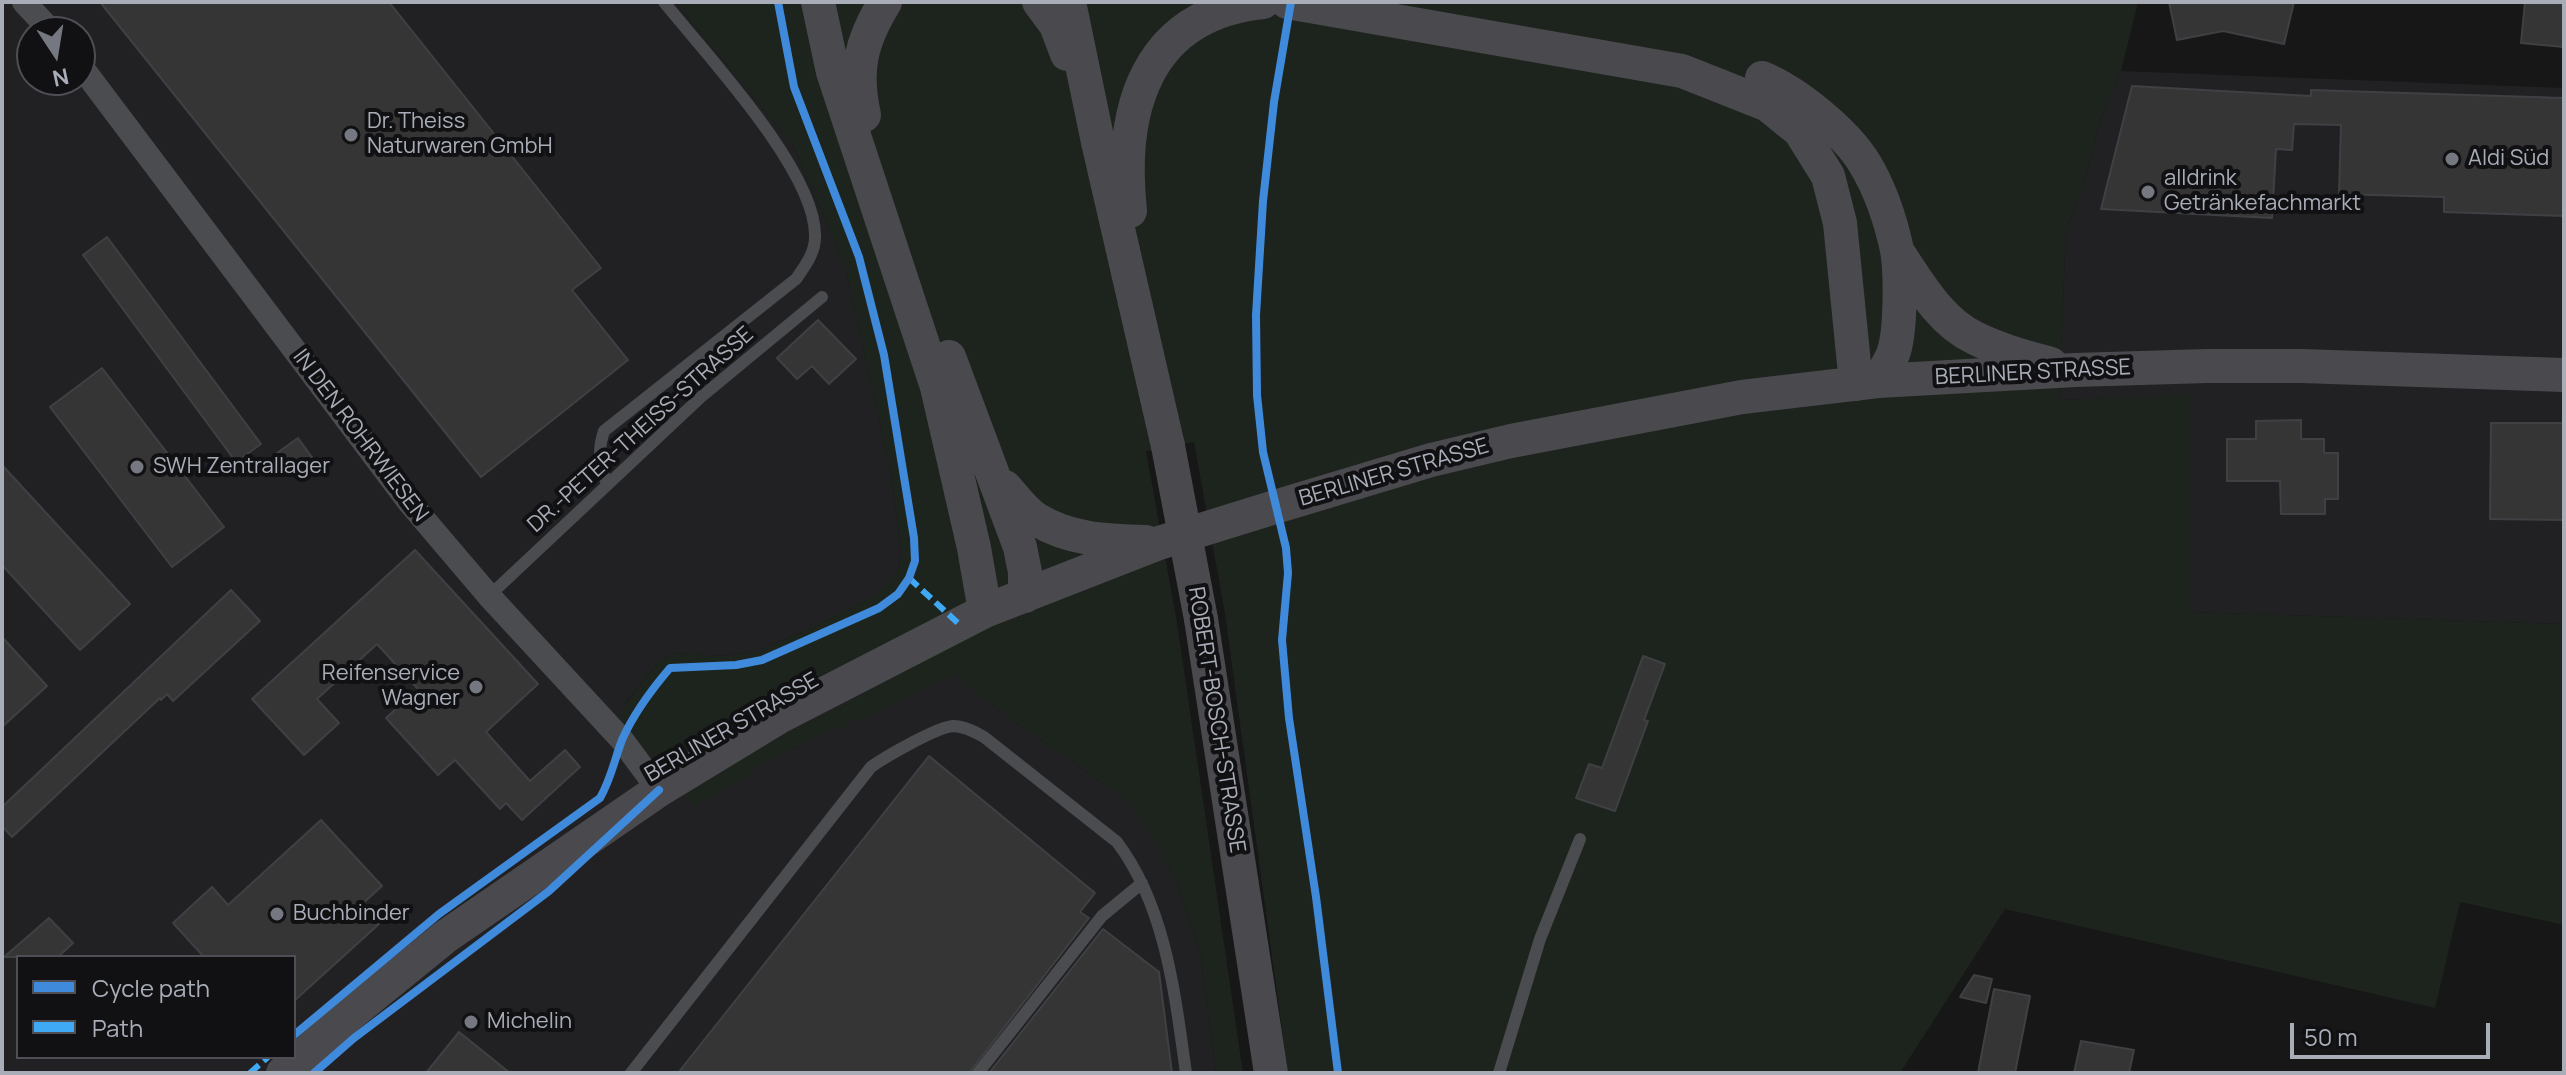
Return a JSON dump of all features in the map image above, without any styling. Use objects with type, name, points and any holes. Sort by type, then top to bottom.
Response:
[{"type":"main road","points":[[818,2],[833,72],[937,387],[974,548],[985,611]]},
{"type":"main road","points":[[885,2],[868,29],[858,72],[863,113],[957,380],[1020,547],[1025,572],[1025,596]]},
{"type":"main road","points":[[1039,2],[1056,25],[1098,142]]},
{"type":"main road","name":"ROBERT-BOSCH-STRASSE","points":[[1069,2],[1098,142],[1152,370],[1201,619],[1271,1073]]},
{"type":"main road","name":"ROBERT-BOSCH-STRASSE","points":[[1092,2],[1152,370]]},
{"type":"main road","points":[[1136,263],[1128,190],[1128,144],[1140,88],[1149,68],[1171,42],[1202,19],[1239,5],[1263,2]]},
{"type":"main road","points":[[1386,2],[1680,50],[1779,85],[1825,119],[1864,161],[1879,190],[1897,251],[1899,315],[1894,353],[1867,383]]},
{"type":"main road","points":[[1300,4],[1682,71],[1768,105],[1800,131],[1828,176],[1840,223],[1867,383]]},
{"type":"main road","points":[[1897,251],[1946,317],[1972,338],[2075,370]]},
{"type":"main road","name":"BERLINER STRASSE","points":[[283,1073],[445,937],[659,790],[779,717],[985,611],[1159,543],[1431,460],[1511,441],[1742,397],[1867,383],[2075,370],[2302,366],[2564,375]]},
{"type":"main road","points":[[996,478],[1033,518],[1064,532],[1097,540],[1159,543]]},
{"type":"street","name":"IN DEN ROHRWIESEN","points":[[96,86],[409,502],[489,596],[622,740],[659,790]]},
{"type":"lane","points":[[607,485],[598,447],[604,431],[796,279],[809,259],[816,238],[806,200],[781,151],[664,2]]},
{"type":"lane","name":"DR.-PETER-THEISS-STRASSE","points":[[489,596],[701,397],[822,297]]},
{"type":"lane","points":[[631,1073],[871,767],[886,756],[951,726],[968,729],[984,737],[1117,842],[1130,860],[1142,883],[1174,983],[1186,1073]]},
{"type":"lane","points":[[1499,1073],[1540,939],[1580,839]]},
{"type":"lane","points":[[978,1073],[1102,916],[1142,883]]},
{"type":"shaded area","points":[[2,2],[675,2],[793,145],[845,266],[891,473],[901,553],[897,573],[871,598],[813,628],[756,651],[724,656],[674,653],[659,661],[625,704],[694,807],[778,756],[956,673],[976,694],[1128,801],[1176,878],[1201,958],[1216,1073],[2,1073]]},
{"type":"shaded area","points":[[675,2],[2138,2],[2121,71],[2100,121],[2082,191],[2066,230],[2059,400],[2189,395],[2189,612],[2564,624],[2564,925],[2460,902],[2435,1008],[2005,909],[1900,1073],[1288,1073],[1225,614],[1194,442],[1146,451],[1177,623],[1243,1073],[1216,1073],[1201,958],[1176,878],[1128,801],[976,694],[956,674],[778,756],[694,807],[617,715],[659,661],[674,653],[724,656],[756,651],[813,628],[871,598],[897,573],[901,553],[891,473],[845,266],[793,145]]},
{"type":"shaded area","points":[[2121,71],[2564,88],[2564,624],[2189,612],[2189,396],[2059,400],[2066,230],[2082,191],[2100,121]]},
{"type":"building","name":"Dr. Theiss Naturwaren GmbH","points":[[100,2],[389,2],[601,268],[572,290],[628,360],[481,477]]},
{"type":"building","points":[[2169,2],[2294,2],[2284,44],[2223,31],[2177,40]]},
{"type":"building","points":[[2525,2],[2564,2],[2564,47],[2521,43]]},
{"type":"building","points":[[2132,86],[2311,96],[2311,90],[2564,98],[2564,216],[2444,212],[2444,197],[2339,194],[2341,125],[2294,124],[2292,150],[2276,149],[2272,218],[2101,209]]},
{"type":"building","points":[[107,237],[261,444],[236,462],[83,255]]},
{"type":"building","points":[[818,320],[856,359],[829,384],[812,366],[797,379],[777,358]]},
{"type":"building","name":"SWH Zentrallager","points":[[102,368],[224,527],[172,567],[50,407]]},
{"type":"building","points":[[2301,420],[2301,439],[2324,439],[2324,453],[2338,453],[2338,499],[2325,499],[2325,514],[2281,514],[2280,481],[2227,481],[2227,439],[2256,439],[2256,421]]},
{"type":"building","points":[[2491,423],[2564,423],[2564,520],[2490,519]]},
{"type":"building","points":[[298,438],[314,460],[293,475],[277,453]]},
{"type":"building","points":[[2,465],[130,604],[80,650],[2,565]]},
{"type":"building","name":"Reifenservice Wagner","points":[[415,550],[538,684],[486,732],[530,781],[565,750],[580,767],[522,820],[506,803],[500,809],[455,760],[438,775],[386,718],[418,689],[377,644],[317,699],[339,723],[304,755],[252,699]]},
{"type":"building","points":[[231,590],[260,621],[173,701],[167,694],[160,698],[12,837],[2,826],[2,807]]},
{"type":"building","points":[[2,637],[47,686],[2,727]]},
{"type":"building","points":[[1643,656],[1665,664],[1615,811],[1576,798],[1589,764],[1602,768]]},
{"type":"building","points":[[929,756],[1095,893],[1080,912],[1089,918],[969,1073],[678,1073]]},
{"type":"building","name":"Buchbinder","points":[[321,820],[382,886],[361,905],[379,924],[296,999],[296,955],[202,955],[173,923],[212,887],[228,905]]},
{"type":"building","points":[[49,918],[73,943],[60,955],[4,957]]},
{"type":"building","points":[[1103,929],[1159,972],[1172,1073],[989,1073]]},
{"type":"building","points":[[1974,975],[1992,979],[1986,1003],[1960,997]]},
{"type":"building","points":[[1994,989],[2030,996],[2015,1073],[1978,1073]]},
{"type":"building","points":[[459,1032],[510,1073],[426,1073]]},
{"type":"building","points":[[2081,1041],[2134,1050],[2129,1073],[2074,1073]]},
{"type":"marked path","points":[[909,578],[959,624]]},
{"type":"marked path","points":[[250,1073],[266,1059]]},
{"type":"cycle path","points":[[296,1033],[439,914],[600,798],[626,731],[643,702],[670,668],[736,665],[762,660],[879,608],[898,594],[909,578],[915,561],[914,538],[884,355],[859,257],[794,87],[778,2]]},
{"type":"cycle path","points":[[1291,2],[1274,102],[1263,201],[1256,315],[1257,395],[1263,452],[1286,548],[1288,573],[1282,640],[1289,718],[1338,1073]]},
{"type":"cycle path","points":[[314,1073],[354,1038],[549,891],[659,790]]},
{"type":"place","name":"Dr. Theiss Naturwaren GmbH","points":[[351,135]]},
{"type":"place","name":"Aldi Süd","points":[[2452,159]]},
{"type":"place","name":"alldrink Getränkefachmarkt","points":[[2148,192]]},
{"type":"place","name":"SWH Zentrallager","points":[[137,467]]},
{"type":"place","name":"Reifenservice Wagner","points":[[476,687]]},
{"type":"place","name":"Buchbinder","points":[[277,914]]},
{"type":"place","name":"Michelin","points":[[471,1022]]}]
